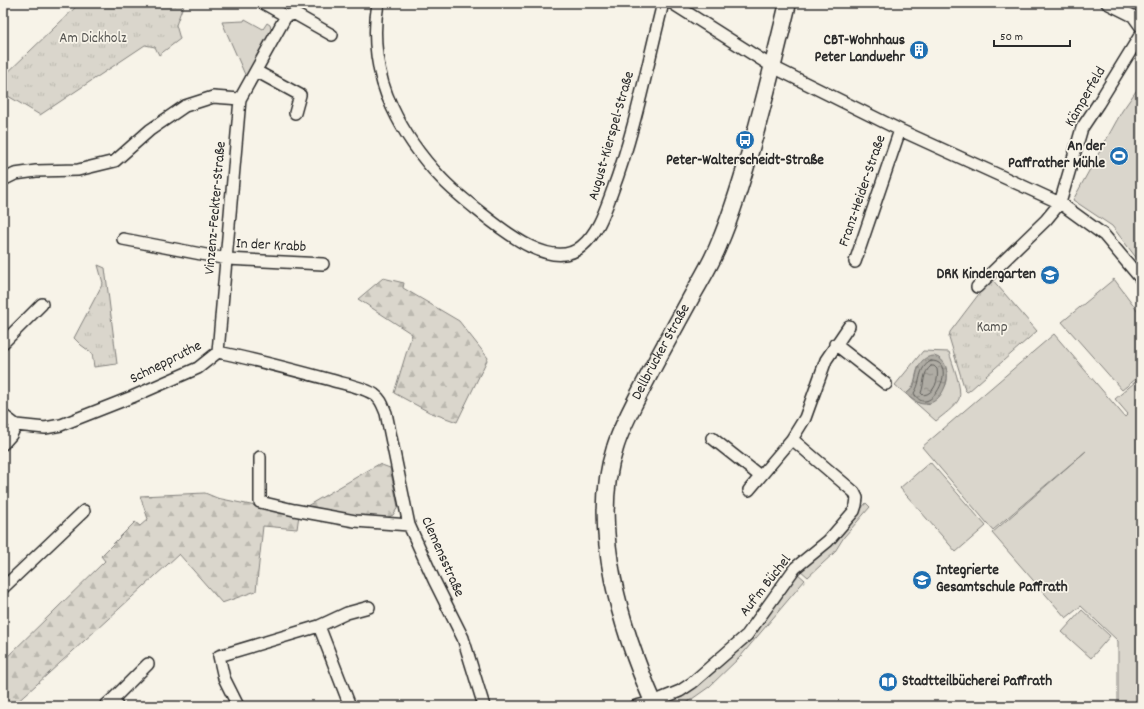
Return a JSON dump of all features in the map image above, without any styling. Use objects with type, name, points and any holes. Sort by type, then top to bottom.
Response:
[{"type":"main road","name":"Dellbrücker Straße","points":[[654,704],[623,624],[611,570],[605,504],[608,477],[614,449],[622,428],[715,253],[733,210],[766,95],[788,3]]},
{"type":"street","points":[[264,3],[286,16],[295,14],[332,35]]},
{"type":"street","name":"August-Kierspel-Straße","points":[[378,3],[376,16],[376,43],[382,80],[391,106],[417,149],[446,184],[500,228],[527,245],[540,251],[561,254],[572,253],[581,248],[595,231],[605,212],[620,171],[632,130],[664,3]]},
{"type":"street","points":[[672,3],[773,67]]},
{"type":"street","points":[[1107,3],[1133,16],[1141,27]]},
{"type":"street","name":"Vinzenz-Feckter-Straße","points":[[218,352],[240,99],[286,16]]},
{"type":"street","name":"Kämperfeld","points":[[1060,203],[1082,128],[1141,34]]},
{"type":"street","name":"Franz-Heider-Straße","points":[[773,67],[900,130],[1060,203],[1104,234],[1141,279]]},
{"type":"street","points":[[256,71],[300,95],[295,113]]},
{"type":"street","points":[[3,180],[15,174],[36,171],[78,170],[115,161],[150,130],[185,106],[213,97],[240,99]]},
{"type":"street","name":"Franz-Heider-Straße","points":[[855,262],[900,130]]},
{"type":"street","points":[[977,287],[1046,220],[1060,203]]},
{"type":"street","name":"In der Krabb","points":[[123,240],[227,259],[323,264]]},
{"type":"street","points":[[3,343],[42,304]]},
{"type":"street","points":[[749,490],[792,439],[805,418],[826,360],[835,344],[849,326]]},
{"type":"street","points":[[835,344],[886,384]]},
{"type":"street","name":"Schneppruthe","points":[[16,424],[45,428],[62,425],[132,397],[198,368],[218,352],[281,366],[344,384],[375,395]]},
{"type":"street","name":"Clemensstraße","points":[[375,395],[382,402],[386,413],[409,525],[463,638],[484,706]]},
{"type":"street","points":[[3,415],[16,424],[11,435],[3,444]]},
{"type":"street","points":[[712,438],[760,476]]},
{"type":"street","name":"Auf'm Büchel","points":[[636,706],[654,704],[680,691],[692,683],[747,635],[795,568],[828,541],[854,511],[857,498],[854,492],[792,439]]},
{"type":"street","points":[[260,457],[260,502],[294,510],[355,520],[409,525]]},
{"type":"street","points":[[3,588],[84,511]]},
{"type":"street","points":[[238,706],[224,678],[219,656],[319,626],[347,612],[369,607]]},
{"type":"street","points":[[319,626],[350,706]]},
{"type":"street","points":[[112,704],[148,664]]},
{"type":"green space","name":"Am Dickholz","points":[[80,3],[184,3],[176,25],[180,39],[159,55],[155,47],[145,45],[40,115],[3,93],[3,77]]},
{"type":"green space","points":[[245,19],[263,29],[267,23],[270,25],[272,31],[246,77],[222,22],[244,21]]},
{"type":"green space","name":"An der Paffrather Mühle","points":[[1141,84],[1141,264],[1112,226],[1073,200],[1122,111]]},
{"type":"green space","points":[[98,265],[105,268],[117,364],[94,367],[92,353],[74,338],[103,283]]},
{"type":"green space","points":[[383,278],[404,283],[403,288],[459,321],[488,358],[457,422],[429,412],[394,393],[412,334],[358,299]]},
{"type":"green space","name":"Kamp","points":[[991,278],[1037,331],[967,392],[965,390],[949,337],[950,332]]},
{"type":"green space","points":[[1114,279],[1141,315],[1141,375],[1122,390],[1062,322]]},
{"type":"green space","points":[[1054,334],[1125,417],[1128,414],[1115,399],[1141,377],[1141,706],[1123,706],[1118,701],[1118,641],[1081,606],[1066,618],[992,533],[1086,451],[993,530],[922,447]]},
{"type":"green space","points":[[923,351],[949,352],[960,389],[960,395],[957,402],[936,421],[909,397],[919,403],[928,404],[942,390],[946,385],[947,373],[940,359],[919,366],[912,388],[906,394],[895,385]]},
{"type":"green space","points":[[930,462],[986,526],[956,552],[900,488]]},
{"type":"green space","points":[[379,464],[390,468],[398,507],[393,515],[387,518],[351,515],[307,506]]},
{"type":"green space","points":[[205,493],[217,498],[299,515],[297,529],[263,526],[256,591],[222,603],[179,554],[13,706],[3,706],[3,661],[105,561],[101,556],[135,522],[140,526],[148,519],[140,496]]},
{"type":"green space","points":[[866,503],[870,507],[844,537],[834,553],[808,577],[800,570],[836,538]]},
{"type":"green space","points":[[797,573],[805,580],[740,657],[709,687],[682,706],[667,706],[666,705],[670,700],[697,685]]},
{"type":"green space","points":[[1082,610],[1110,636],[1091,658],[1062,632]]},
{"type":"water","points":[[934,356],[941,360],[946,366],[946,383],[938,398],[932,402],[922,404],[906,394],[913,388],[920,363],[928,357]]},
{"type":"place","name":"CBT-Wohnhaus Peter Landwehr","points":[[919,50]]},
{"type":"place","name":"Peter-Walterscheidt-Straße","points":[[745,140]]},
{"type":"place","name":"An der Paffrather Mühle","points":[[1119,156]]},
{"type":"place","name":"DRK Kindergarten","points":[[1050,275]]},
{"type":"place","name":"Integrierte Gesamtschule Paffrath","points":[[922,580]]},
{"type":"place","name":"Stadtteilbücherei Paffrath","points":[[888,682]]}]
